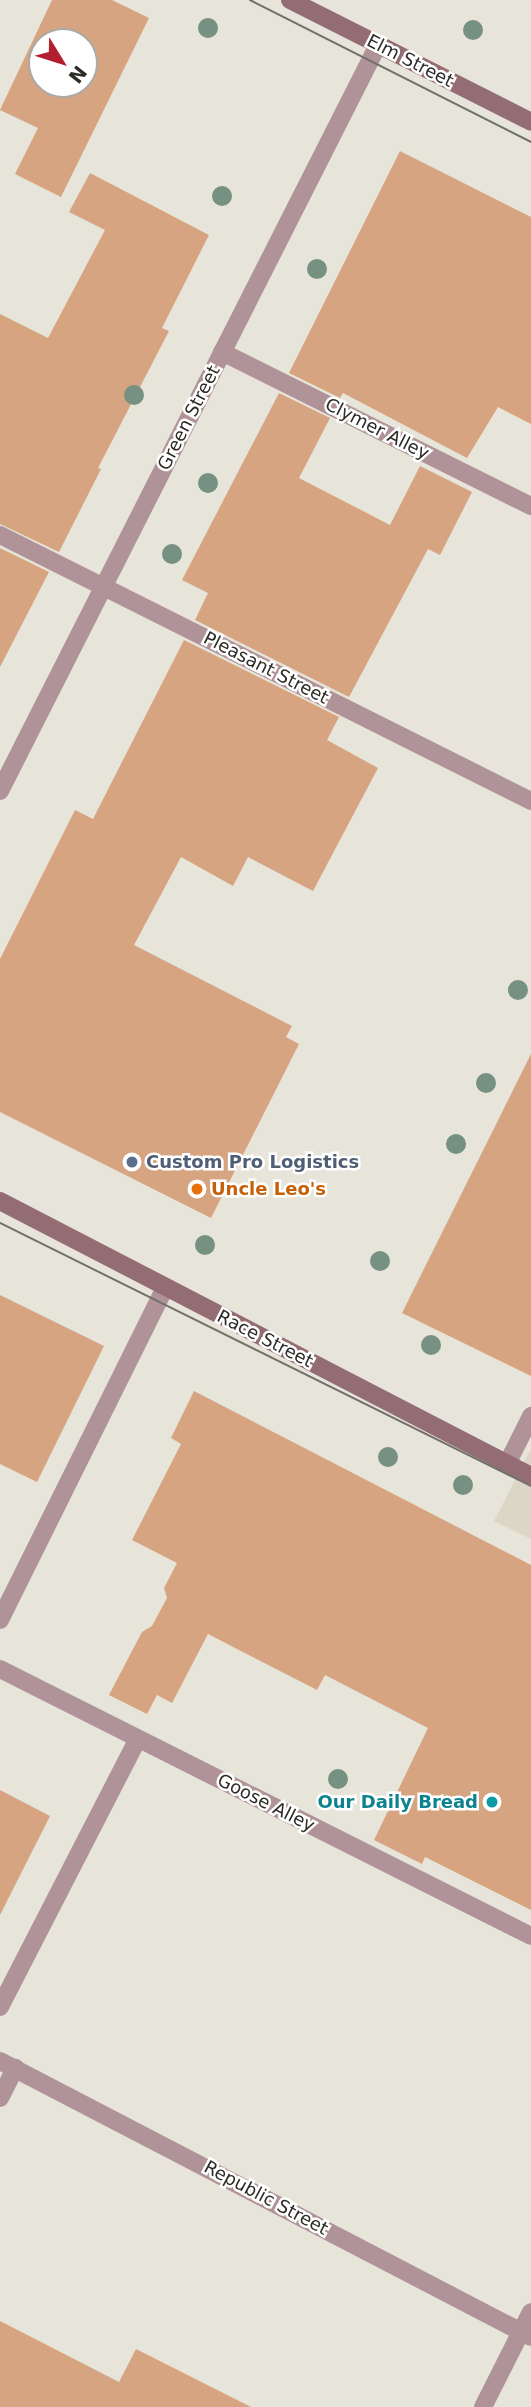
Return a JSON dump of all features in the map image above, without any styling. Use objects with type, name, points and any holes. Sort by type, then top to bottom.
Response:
[{"type":"street","name":"Elm Street","points":[[290,0],[531,122]]},
{"type":"street","name":"Green Street","points":[[0,791],[378,45]]},
{"type":"street","name":"Clymer Alley","points":[[222,352],[531,506]]},
{"type":"street","name":"Pleasant Street","points":[[0,535],[531,801]]},
{"type":"street","name":"Race Street","points":[[0,1201],[531,1476]]},
{"type":"street","points":[[0,1620],[165,1287]]},
{"type":"street","points":[[507,1464],[531,1416]]},
{"type":"street","name":"Goose Alley","points":[[0,1669],[531,1936]]},
{"type":"street","points":[[0,2007],[138,1739]]},
{"type":"street","points":[[0,2098],[8,2065]]},
{"type":"street","name":"Republic Street","points":[[8,2065],[526,2334]]},
{"type":"street","points":[[483,2407],[526,2334],[531,2312]]},
{"type":"shaded area","points":[[531,1449],[531,1539],[494,1521]]},
{"type":"building","points":[[52,0],[112,0],[149,18],[61,197],[15,174],[38,128],[0,110],[28,51],[28,98],[98,98],[98,28],[39,28]]},
{"type":"building","points":[[400,151],[531,217],[531,424],[498,407],[467,458],[343,393],[340,398],[289,373]]},
{"type":"building","points":[[90,173],[209,235],[162,328],[169,331],[98,468],[101,469],[59,552],[0,524],[0,314],[48,338],[105,230],[69,212]]},
{"type":"building","points":[[279,393],[330,418],[299,478],[390,525],[420,466],[472,492],[440,555],[428,549],[349,697],[195,620],[208,593],[182,580]]},
{"type":"building","points":[[0,548],[49,572],[0,667]]},
{"type":"building","points":[[184,640],[339,717],[327,740],[378,768],[313,891],[248,857],[233,886],[181,857],[134,945],[292,1026],[286,1037],[299,1044],[211,1218],[0,1112],[0,959],[75,810],[93,819]]},
{"type":"building","points":[[531,1054],[531,1376],[402,1313]]},
{"type":"building","points":[[0,1295],[104,1346],[37,1482],[0,1464]]},
{"type":"building","points":[[194,1391],[531,1565],[531,1910],[425,1857],[422,1864],[374,1840],[428,1728],[325,1675],[317,1690],[208,1634],[172,1703],[157,1695],[147,1714],[109,1695],[142,1632],[152,1626],[167,1598],[164,1588],[177,1563],[132,1540],[181,1444],[171,1438]]},
{"type":"building","points":[[0,1790],[50,1816],[0,1915]]},
{"type":"building","points":[[0,2321],[119,2382],[136,2349],[251,2407],[0,2407]]},
{"type":"tram line","points":[[250,0],[531,142]]},
{"type":"tram line","points":[[0,1223],[531,1486]]},
{"type":"place","name":"Custom Pro Logistics","points":[[132,1162]]},
{"type":"place","name":"Uncle Leo's","points":[[197,1189]]},
{"type":"place","name":"Our Daily Bread","points":[[492,1802]]}]
